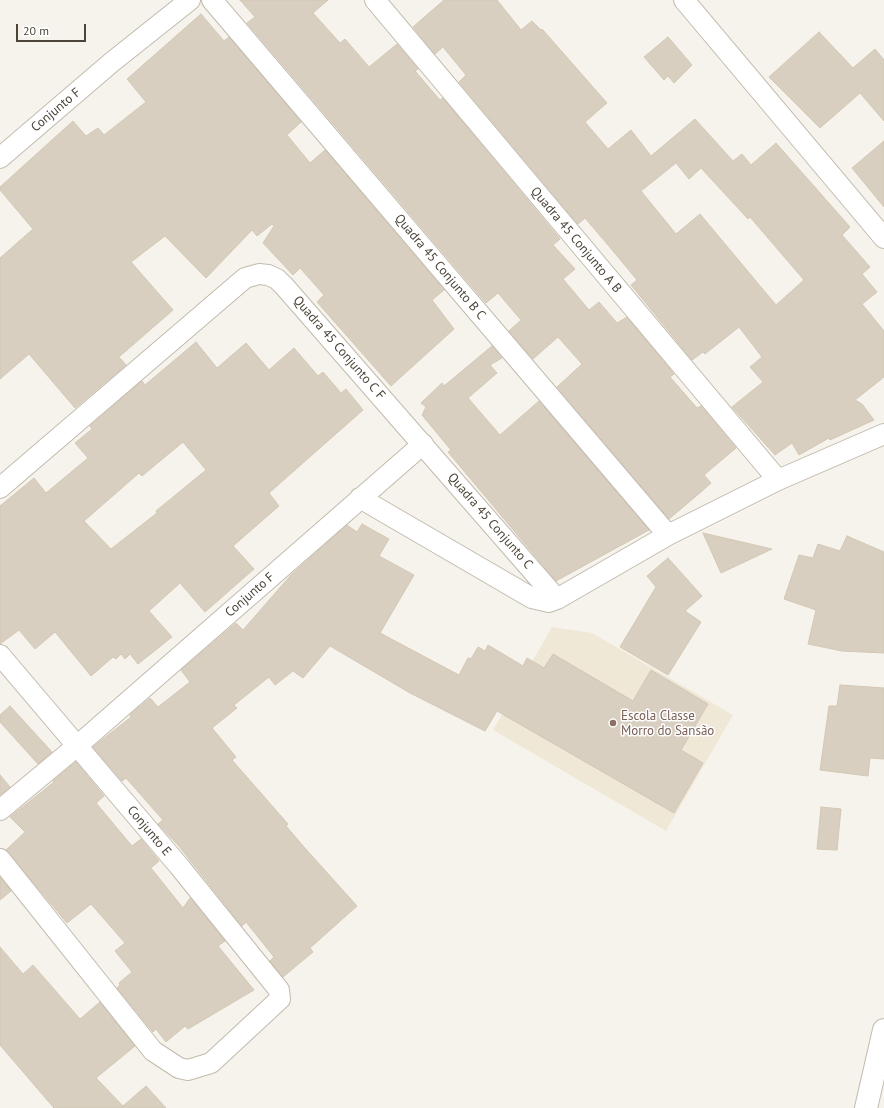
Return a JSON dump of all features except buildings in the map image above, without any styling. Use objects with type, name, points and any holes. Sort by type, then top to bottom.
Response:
[{"type":"street","name":"Conjunto F","points":[[0,158],[112,62],[190,0]]},
{"type":"street","name":"Quadra 45 Conjunto B C","points":[[212,0],[668,535]]},
{"type":"street","name":"Quadra 45 Conjunto A B","points":[[375,0],[778,480]]},
{"type":"street","points":[[684,0],[884,238]]},
{"type":"street","name":"Quadra 45 Conjunto C F","points":[[0,488],[245,278],[258,274],[268,275],[276,279],[285,287],[423,444]]},
{"type":"street","points":[[360,498],[532,598],[545,602],[557,599],[668,535],[778,480],[884,434]]},
{"type":"street","name":"Conjunto F","points":[[0,810],[78,746],[423,444]]},
{"type":"street","name":"Quadra 45 Conjunto C","points":[[423,444],[557,599]]},
{"type":"street","name":"Conjunto E","points":[[0,655],[179,866],[279,990],[280,999],[211,1063],[188,1070],[167,1060],[153,1051],[0,859]]},
{"type":"street","points":[[866,1108],[884,1030]]},
{"type":"shaded area","name":"Escola Classe Morro do Sansão","points":[[552,627],[592,633],[733,715],[666,831],[493,730]]},
{"type":"place","name":"Escola Classe Morro do Sansão","points":[[613,723]]}]
